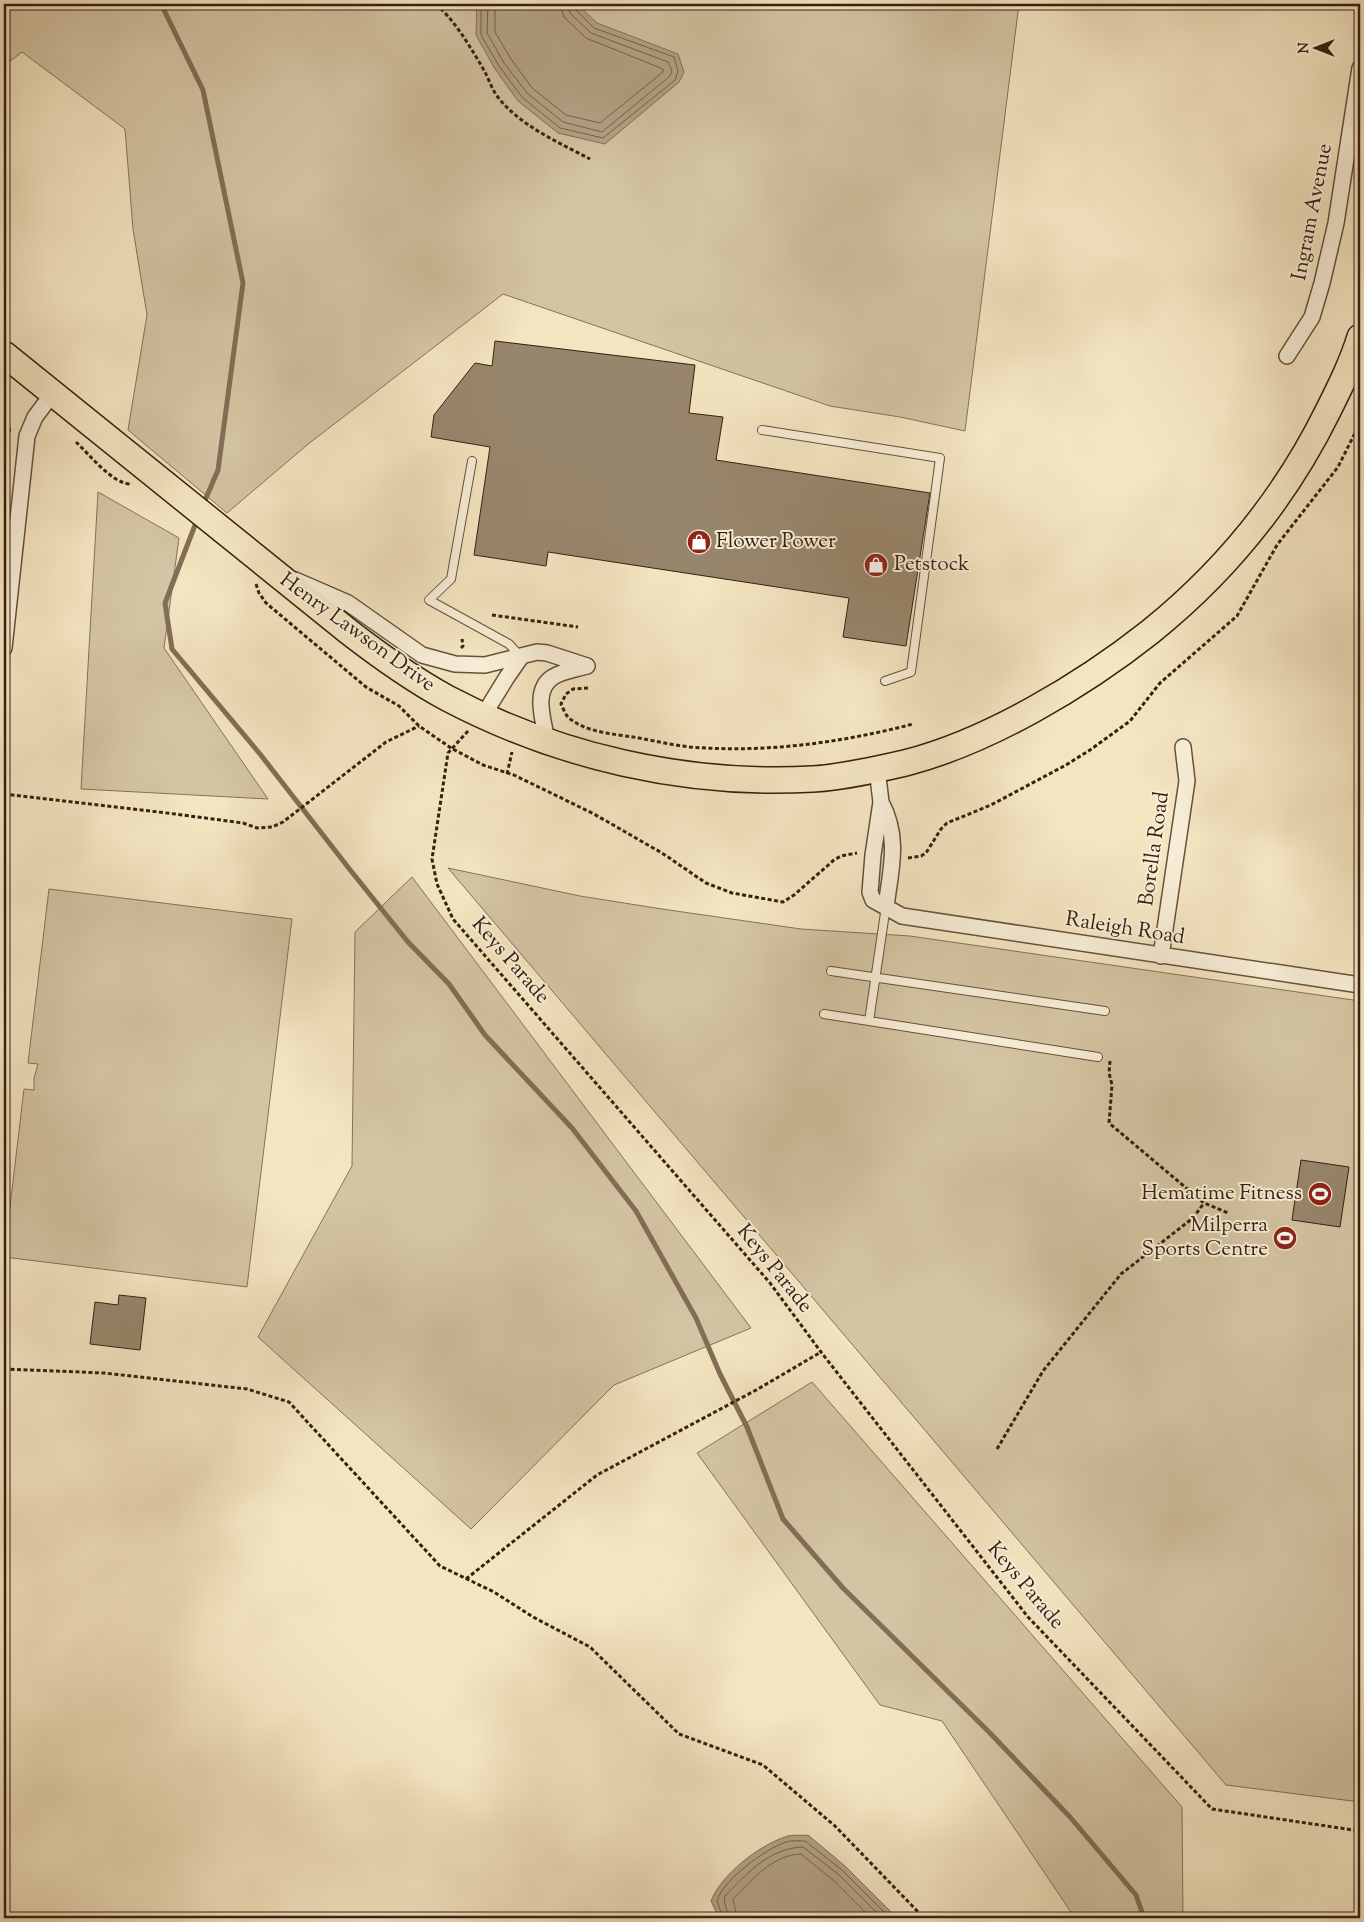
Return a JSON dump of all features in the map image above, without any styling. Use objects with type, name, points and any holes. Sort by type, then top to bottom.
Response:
[{"type":"main road","name":"Henry Lawson Drive","points":[[4,354],[238,542],[264,573],[389,661],[448,698],[483,716],[547,741],[626,764],[680,774],[741,778],[814,779],[907,762],[986,733],[1026,714],[1115,658],[1178,609],[1238,548],[1289,481],[1316,436],[1360,337]]},
{"type":"street","name":"Ingram Avenue","points":[[1287,356],[1312,317],[1322,283],[1336,223],[1360,68]]},
{"type":"street","points":[[4,648],[27,436],[35,417],[52,393]]},
{"type":"street","points":[[264,573],[348,603],[422,655],[455,664],[485,664],[537,652],[547,653],[587,666],[559,674],[544,686],[541,710],[547,741]]},
{"type":"street","points":[[483,716],[522,657]]},
{"type":"street","name":"Borella Road","points":[[1161,956],[1184,803],[1186,781],[1183,747]]},
{"type":"street","name":"Raleigh Road","points":[[877,769],[881,802],[870,892],[873,900],[886,906],[896,914],[910,918],[1360,985]]},
{"type":"lane","points":[[762,430],[940,458],[911,672],[886,681]]},
{"type":"lane","points":[[472,461],[451,579],[429,600],[509,644],[522,657]]},
{"type":"lane","points":[[869,1021],[886,906]]},
{"type":"lane","points":[[831,971],[1105,1011]]},
{"type":"lane","points":[[824,1014],[1098,1057]]},
{"type":"path","points":[[436,4],[448,14],[497,96],[516,115],[541,133],[590,159]]},
{"type":"path","points":[[905,858],[921,856],[926,853],[947,823],[991,805],[1066,765],[1130,721],[1160,683],[1237,616],[1276,545],[1338,467],[1360,426]]},
{"type":"path","points":[[264,573],[259,593],[266,603],[366,687],[399,706],[419,726],[451,748],[483,766],[514,775],[594,814],[662,854],[706,883],[732,893],[778,902],[787,901],[834,860],[848,854],[866,854]]},
{"type":"path","points":[[492,615],[578,627]]},
{"type":"path","points":[[456,652],[463,646],[462,639]]},
{"type":"path","points":[[588,688],[573,688],[566,694],[562,704],[567,716],[578,724],[609,733],[688,747],[778,747],[832,742],[868,736],[912,724]]},
{"type":"path","points":[[451,748],[483,716]]},
{"type":"path","points":[[4,794],[243,823],[257,828],[272,827],[283,822],[386,742],[419,726]]},
{"type":"path","name":"Keys Parade","points":[[451,748],[448,753],[432,859],[437,884],[453,919],[770,1283],[820,1352],[1028,1617],[1212,1809],[1360,1830]]},
{"type":"path","points":[[506,774],[512,752]]},
{"type":"path","points":[[1098,1057],[1110,1058],[1109,1073],[1112,1084],[1109,1123],[1204,1203],[1228,1213]]},
{"type":"path","points":[[997,1449],[1043,1371],[1121,1274],[1193,1218],[1204,1203]]},
{"type":"path","points":[[466,1579],[597,1475],[740,1398],[820,1352]]},
{"type":"path","points":[[4,1369],[104,1374],[247,1389],[289,1402],[440,1566],[494,1592],[533,1617],[590,1647],[679,1734],[764,1765],[836,1826],[924,1918]]},
{"type":"shaded area","points":[[4,4],[1019,4],[965,431],[900,417],[830,406],[503,294],[307,445],[227,513],[128,430],[147,315],[133,229],[125,129],[22,52],[4,66]]},
{"type":"shaded area","points":[[98,492],[179,538],[164,648],[268,799],[81,789]]},
{"type":"shaded area","name":"Milperra Sports Centre","points":[[448,868],[580,896],[662,909],[801,929],[910,936],[1360,1001],[1360,1802],[1226,1785]]},
{"type":"shaded area","points":[[412,877],[751,1328],[614,1385],[471,1529],[258,1337],[352,1166],[355,932]]},
{"type":"shaded area","points":[[49,889],[292,919],[247,1287],[4,1257],[24,1089],[34,1090],[34,1078],[38,1064],[28,1063]]},
{"type":"shaded area","points":[[812,1382],[1182,1807],[1183,1918],[1075,1918],[942,1721],[880,1705],[697,1453]]},
{"type":"water","points":[[477,4],[577,4],[597,23],[678,54],[684,72],[679,82],[605,144],[558,133],[518,101],[495,69],[476,35]]},
{"type":"water","points":[[808,1835],[845,1866],[897,1918],[719,1918],[711,1901],[723,1881],[732,1872],[752,1854],[774,1841],[787,1836]]},
{"type":"building","points":[[495,341],[695,365],[689,413],[723,417],[716,460],[930,493],[906,646],[843,637],[849,598],[548,552],[546,566],[474,555],[490,447],[431,437],[434,415],[475,363],[492,366]]},
{"type":"building","name":"Hematime Fitness","points":[[1301,1160],[1349,1167],[1340,1227],[1292,1220]]},
{"type":"building","points":[[119,1295],[146,1298],[140,1350],[90,1344],[95,1302],[118,1305]]},
{"type":"waterway","points":[[161,4],[203,90],[243,283],[218,470],[203,505]]},
{"type":"waterway","points":[[197,520],[165,603],[172,649],[260,754],[408,942],[449,984],[485,1035],[572,1128],[636,1211],[696,1318],[720,1374],[747,1427],[783,1519],[843,1588],[989,1732],[1070,1817],[1136,1895],[1144,1918]]},
{"type":"place","name":"Flower Power","points":[[699,542]]},
{"type":"place","name":"Petstock","points":[[876,565]]},
{"type":"place","name":"Hematime Fitness","points":[[1320,1194]]},
{"type":"place","name":"Milperra Sports Centre","points":[[1285,1238]]}]
